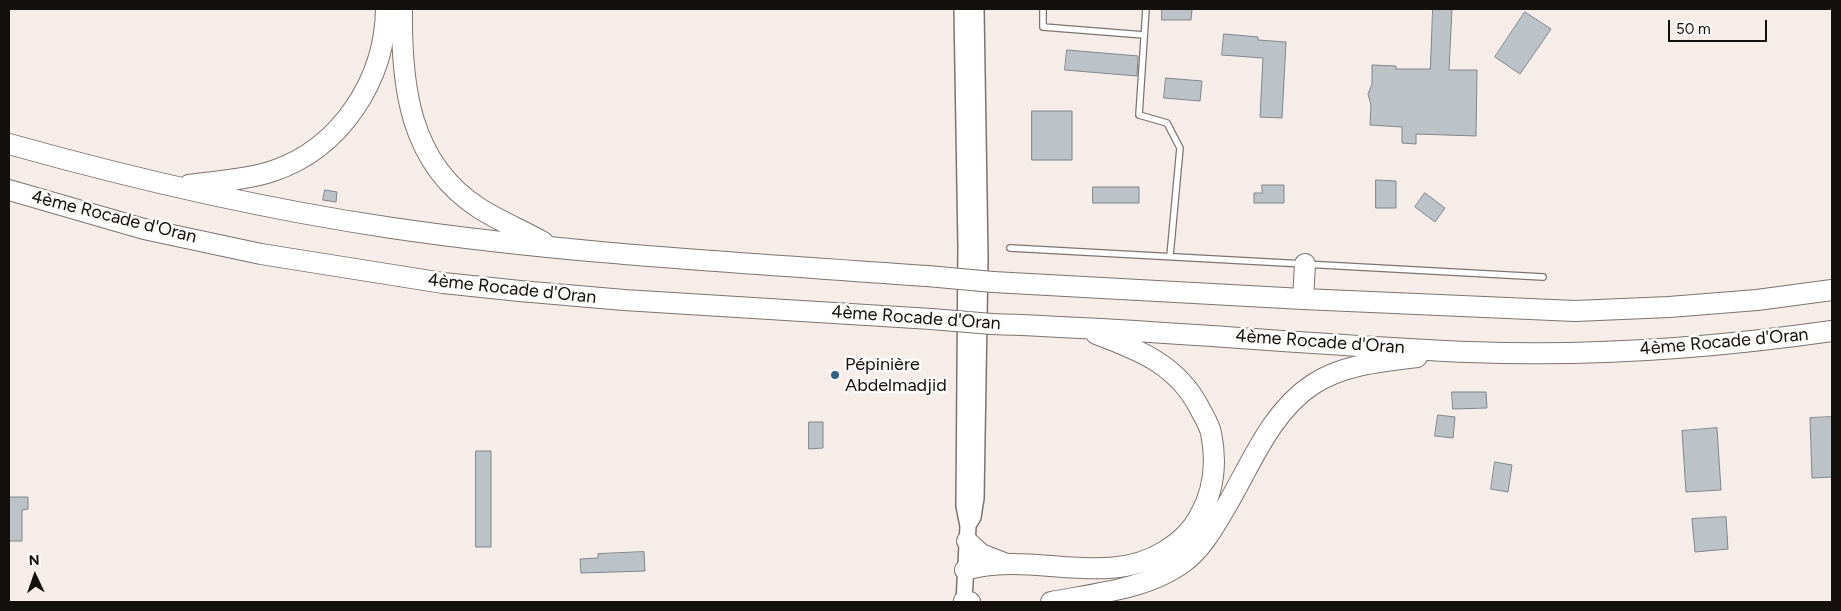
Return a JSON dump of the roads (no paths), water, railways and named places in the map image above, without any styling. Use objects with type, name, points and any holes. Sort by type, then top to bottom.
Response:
[{"type":"highway","points":[[177,187],[271,172],[298,161],[324,143],[347,119],[365,91],[379,52],[386,9]]},
{"type":"highway","points":[[402,9],[404,59],[409,103],[418,132],[428,154],[452,184],[478,208],[551,247]]},
{"type":"highway","points":[[9,144],[177,187],[390,228],[551,247],[715,261],[992,282],[1303,299],[1576,311],[1747,301],[1832,290]]},
{"type":"highway","name":"4ème Rocade d'Oran","points":[[9,190],[144,228],[261,254],[443,283],[520,292],[992,324],[1073,326],[1470,352],[1662,349],[1754,342],[1832,331]]},
{"type":"highway","points":[[1303,299],[1305,264]]},
{"type":"highway","points":[[966,570],[1006,563],[1108,569],[1137,565],[1151,560],[1174,546],[1192,529],[1203,510],[1213,480],[1214,451],[1209,426],[1195,398],[1173,372],[1146,354],[1073,326]]},
{"type":"highway","points":[[1051,602],[1095,594],[1147,581],[1163,575],[1186,561],[1207,538],[1279,417],[1297,396],[1313,384],[1340,371],[1372,363],[1470,352]]},
{"type":"highway","points":[[967,534],[981,554],[1006,563]]},
{"type":"main road","points":[[962,9],[966,247],[964,506],[967,534],[966,602]]},
{"type":"main road","points":[[967,534],[976,498],[979,296],[976,9]]},
{"type":"lane","points":[[1043,9],[1043,27],[1144,35]]},
{"type":"lane","points":[[1146,9],[1138,116],[1167,123],[1180,148],[1170,256]]},
{"type":"lane","points":[[1010,248],[1543,277]]},
{"type":"place","name":"Pépinière Abdelmadjid","points":[[835,375]]}]
